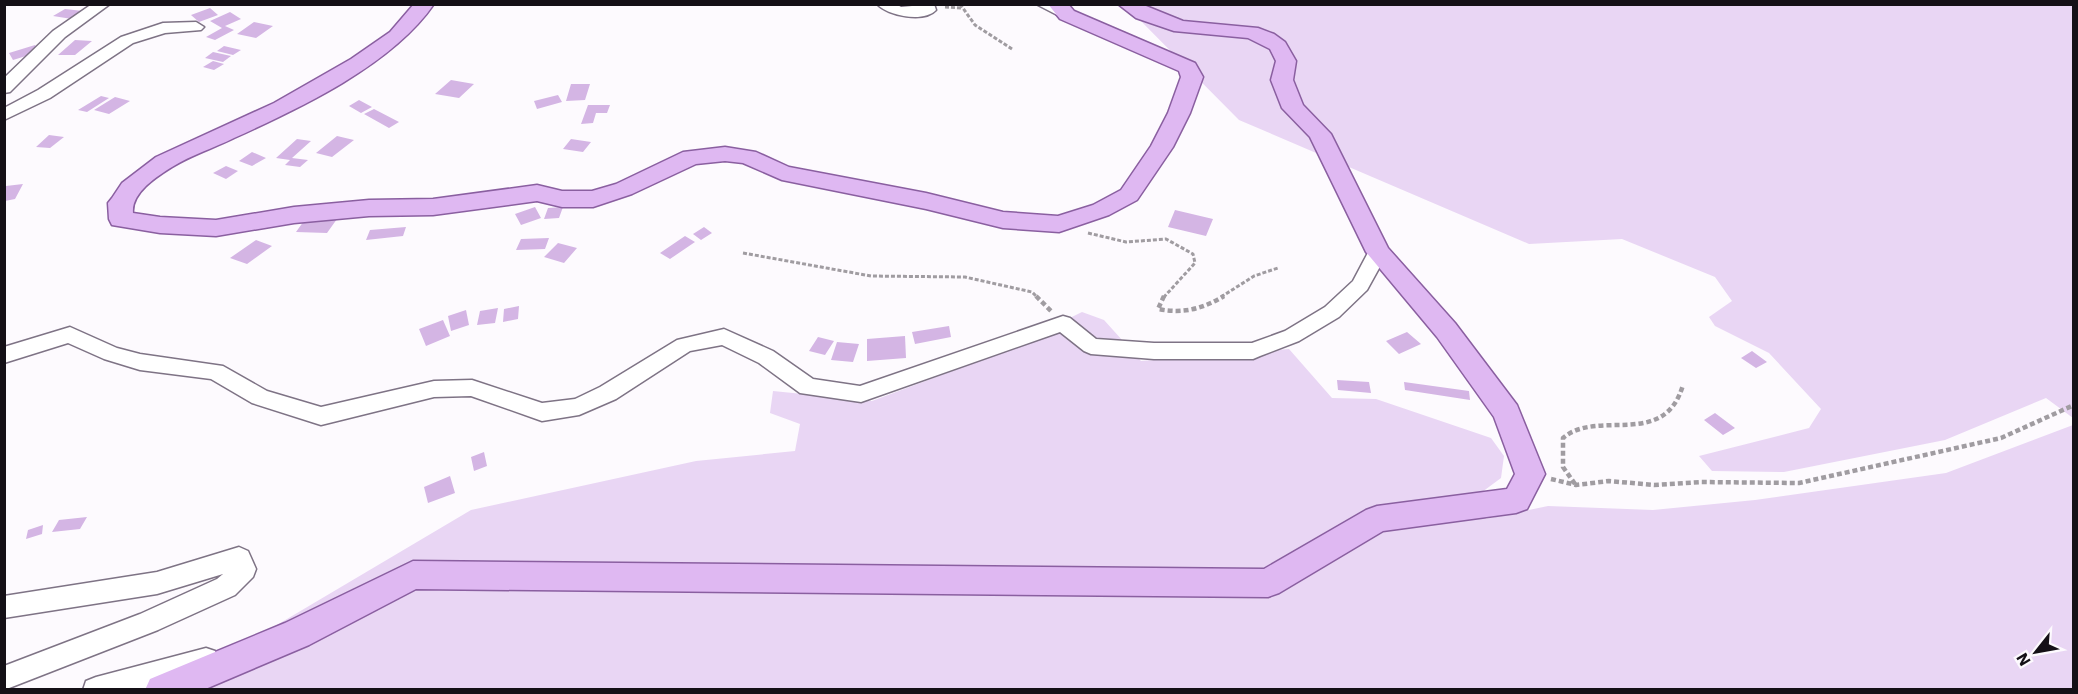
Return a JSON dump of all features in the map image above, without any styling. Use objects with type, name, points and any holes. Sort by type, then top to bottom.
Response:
[{"type":"main road","points":[[425,4],[398,36],[366,58],[282,108],[164,162],[130,188],[120,203],[121,219],[160,225],[216,228],[294,215],[369,208],[433,207],[537,193],[562,199],[593,199],[624,189],[691,157],[725,154],[748,157],[782,173],[926,201],[1003,220],[1059,224],[1101,210],[1129,195],[1162,147],[1179,113],[1192,77],[1188,67],[1062,10]]},
{"type":"main road","points":[[162,690],[297,634],[412,575],[1268,583],[1377,519],[1516,500],[1530,474],[1507,413],[1446,330],[1378,252],[1320,134],[1293,108],[1282,81],[1286,60],[1278,46],[1267,38],[1251,32],[1181,27],[1143,14],[1126,4]]},
{"type":"street","points":[[4,88],[59,34],[103,4]]},
{"type":"street","points":[[884,4],[898,12],[928,10],[926,4]]},
{"type":"street","points":[[1043,4],[1062,10]]},
{"type":"street","points":[[4,115],[44,94],[127,40],[163,28],[196,27]]},
{"type":"street","points":[[4,355],[70,335],[111,354],[215,372],[260,397],[321,416],[434,389],[472,388],[542,412],[579,407],[608,393],[684,345],[724,337],[766,357],[808,387],[861,394],[1063,323],[1091,346],[1154,351],[1253,351],[1292,336],[1332,312],[1360,285],[1378,252]]},
{"type":"street","points":[[4,607],[157,583],[239,558],[244,568],[226,587],[149,622],[4,679]]},
{"type":"street","points":[[96,690],[297,634]]},
{"type":"path","points":[[960,4],[964,13],[979,28],[1012,49]]},
{"type":"path","points":[[1059,224],[1126,244],[1166,239],[1192,254],[1195,263],[1165,294],[1158,309],[1172,314],[1192,311],[1219,301],[1254,276],[1278,268]]},
{"type":"path","points":[[742,253],[871,276],[965,277],[1032,292],[1063,323]]},
{"type":"path","points":[[1576,484],[1563,467],[1561,440],[1577,428],[1615,427],[1655,419],[1670,411],[1681,398],[1683,385]]},
{"type":"path","points":[[1530,474],[1576,484],[1609,481],[1654,485],[1701,482],[1799,483],[2001,438],[2073,405]]},
{"type":"shaded area","points":[[1125,5],[2073,5],[2073,418],[2046,398],[1945,440],[1784,472],[1712,471],[1699,456],[1809,428],[1821,409],[1769,353],[1715,326],[1709,317],[1732,301],[1715,277],[1622,239],[1529,244],[1239,120]]},
{"type":"shaded area","points":[[1082,312],[1104,320],[1141,361],[1289,349],[1332,398],[1376,399],[1491,438],[1504,456],[1501,478],[1474,498],[1486,519],[1548,506],[1653,510],[1755,500],[1946,473],[2073,425],[2073,689],[167,690],[471,510],[696,461],[795,451],[800,424],[770,413],[773,391],[872,401],[995,355]]},
{"type":"building","points":[[210,8],[218,15],[199,22],[191,15]]},
{"type":"building","points":[[65,9],[83,11],[72,19],[53,16]]},
{"type":"building","points":[[230,12],[241,19],[225,26],[234,30],[215,40],[206,37],[222,28],[210,21]]},
{"type":"building","points":[[254,22],[273,26],[256,38],[237,34]]},
{"type":"building","points":[[75,40],[92,41],[75,55],[58,55]]},
{"type":"building","points":[[35,45],[39,52],[13,60],[9,53]]},
{"type":"building","points":[[224,46],[241,50],[233,55],[217,51]]},
{"type":"building","points":[[213,52],[231,56],[223,62],[205,58]]},
{"type":"building","points":[[213,61],[224,64],[214,70],[203,67]]},
{"type":"building","points":[[451,80],[474,84],[459,98],[435,94]]},
{"type":"building","points":[[571,84],[590,84],[585,100],[566,101]]},
{"type":"building","points":[[558,95],[562,102],[537,109],[534,101]]},
{"type":"building","points":[[101,96],[109,98],[87,112],[78,110]]},
{"type":"building","points":[[115,97],[130,101],[109,114],[94,110]]},
{"type":"building","points":[[359,100],[372,107],[361,113],[349,106]]},
{"type":"building","points":[[588,105],[610,105],[607,113],[596,113],[593,123],[581,124]]},
{"type":"building","points":[[374,109],[399,122],[389,128],[364,114]]},
{"type":"building","points":[[49,135],[64,137],[50,148],[36,147]]},
{"type":"building","points":[[337,136],[354,140],[332,157],[316,153]]},
{"type":"building","points":[[297,139],[311,141],[292,158],[308,160],[300,167],[285,165],[290,160],[276,158]]},
{"type":"building","points":[[571,139],[591,142],[583,152],[563,149]]},
{"type":"building","points":[[252,152],[266,158],[252,166],[239,161]]},
{"type":"building","points":[[226,166],[238,171],[226,179],[213,173]]},
{"type":"building","points":[[23,184],[15,199],[5,201],[6,186]]},
{"type":"building","points":[[535,207],[541,218],[521,225],[515,214]]},
{"type":"building","points":[[563,207],[559,218],[544,219],[548,208]]},
{"type":"building","points":[[1175,210],[1213,219],[1206,236],[1168,227]]},
{"type":"building","points":[[306,218],[337,219],[327,233],[296,232]]},
{"type":"building","points":[[406,227],[403,236],[366,240],[370,230]]},
{"type":"building","points":[[704,227],[712,233],[701,240],[693,234]]},
{"type":"building","points":[[685,236],[695,242],[670,259],[660,253]]},
{"type":"building","points":[[549,238],[545,249],[516,250],[521,239]]},
{"type":"building","points":[[256,240],[272,246],[247,264],[230,258]]},
{"type":"building","points":[[558,243],[577,248],[564,263],[544,257]]},
{"type":"building","points":[[519,306],[518,319],[503,322],[504,309]]},
{"type":"building","points":[[498,308],[495,323],[477,325],[480,311]]},
{"type":"building","points":[[466,310],[469,325],[451,331],[448,316]]},
{"type":"building","points":[[443,320],[450,336],[426,346],[419,329]]},
{"type":"building","points":[[949,326],[951,337],[915,344],[912,332]]},
{"type":"building","points":[[1407,332],[1421,344],[1399,354],[1386,341]]},
{"type":"building","points":[[905,336],[906,358],[867,361],[867,339]]},
{"type":"building","points":[[818,337],[834,341],[825,355],[809,351]]},
{"type":"building","points":[[837,342],[859,344],[853,362],[831,360]]},
{"type":"building","points":[[1752,351],[1767,362],[1756,368],[1741,358]]},
{"type":"building","points":[[1337,380],[1369,382],[1371,393],[1338,390]]},
{"type":"building","points":[[1404,382],[1469,391],[1470,400],[1405,390]]},
{"type":"building","points":[[1715,413],[1735,428],[1723,435],[1704,420]]},
{"type":"building","points":[[484,452],[487,466],[474,471],[471,457]]},
{"type":"building","points":[[450,476],[455,493],[428,503],[424,487]]},
{"type":"building","points":[[87,517],[80,529],[52,532],[59,520]]},
{"type":"building","points":[[43,525],[42,534],[26,539],[28,530]]}]
